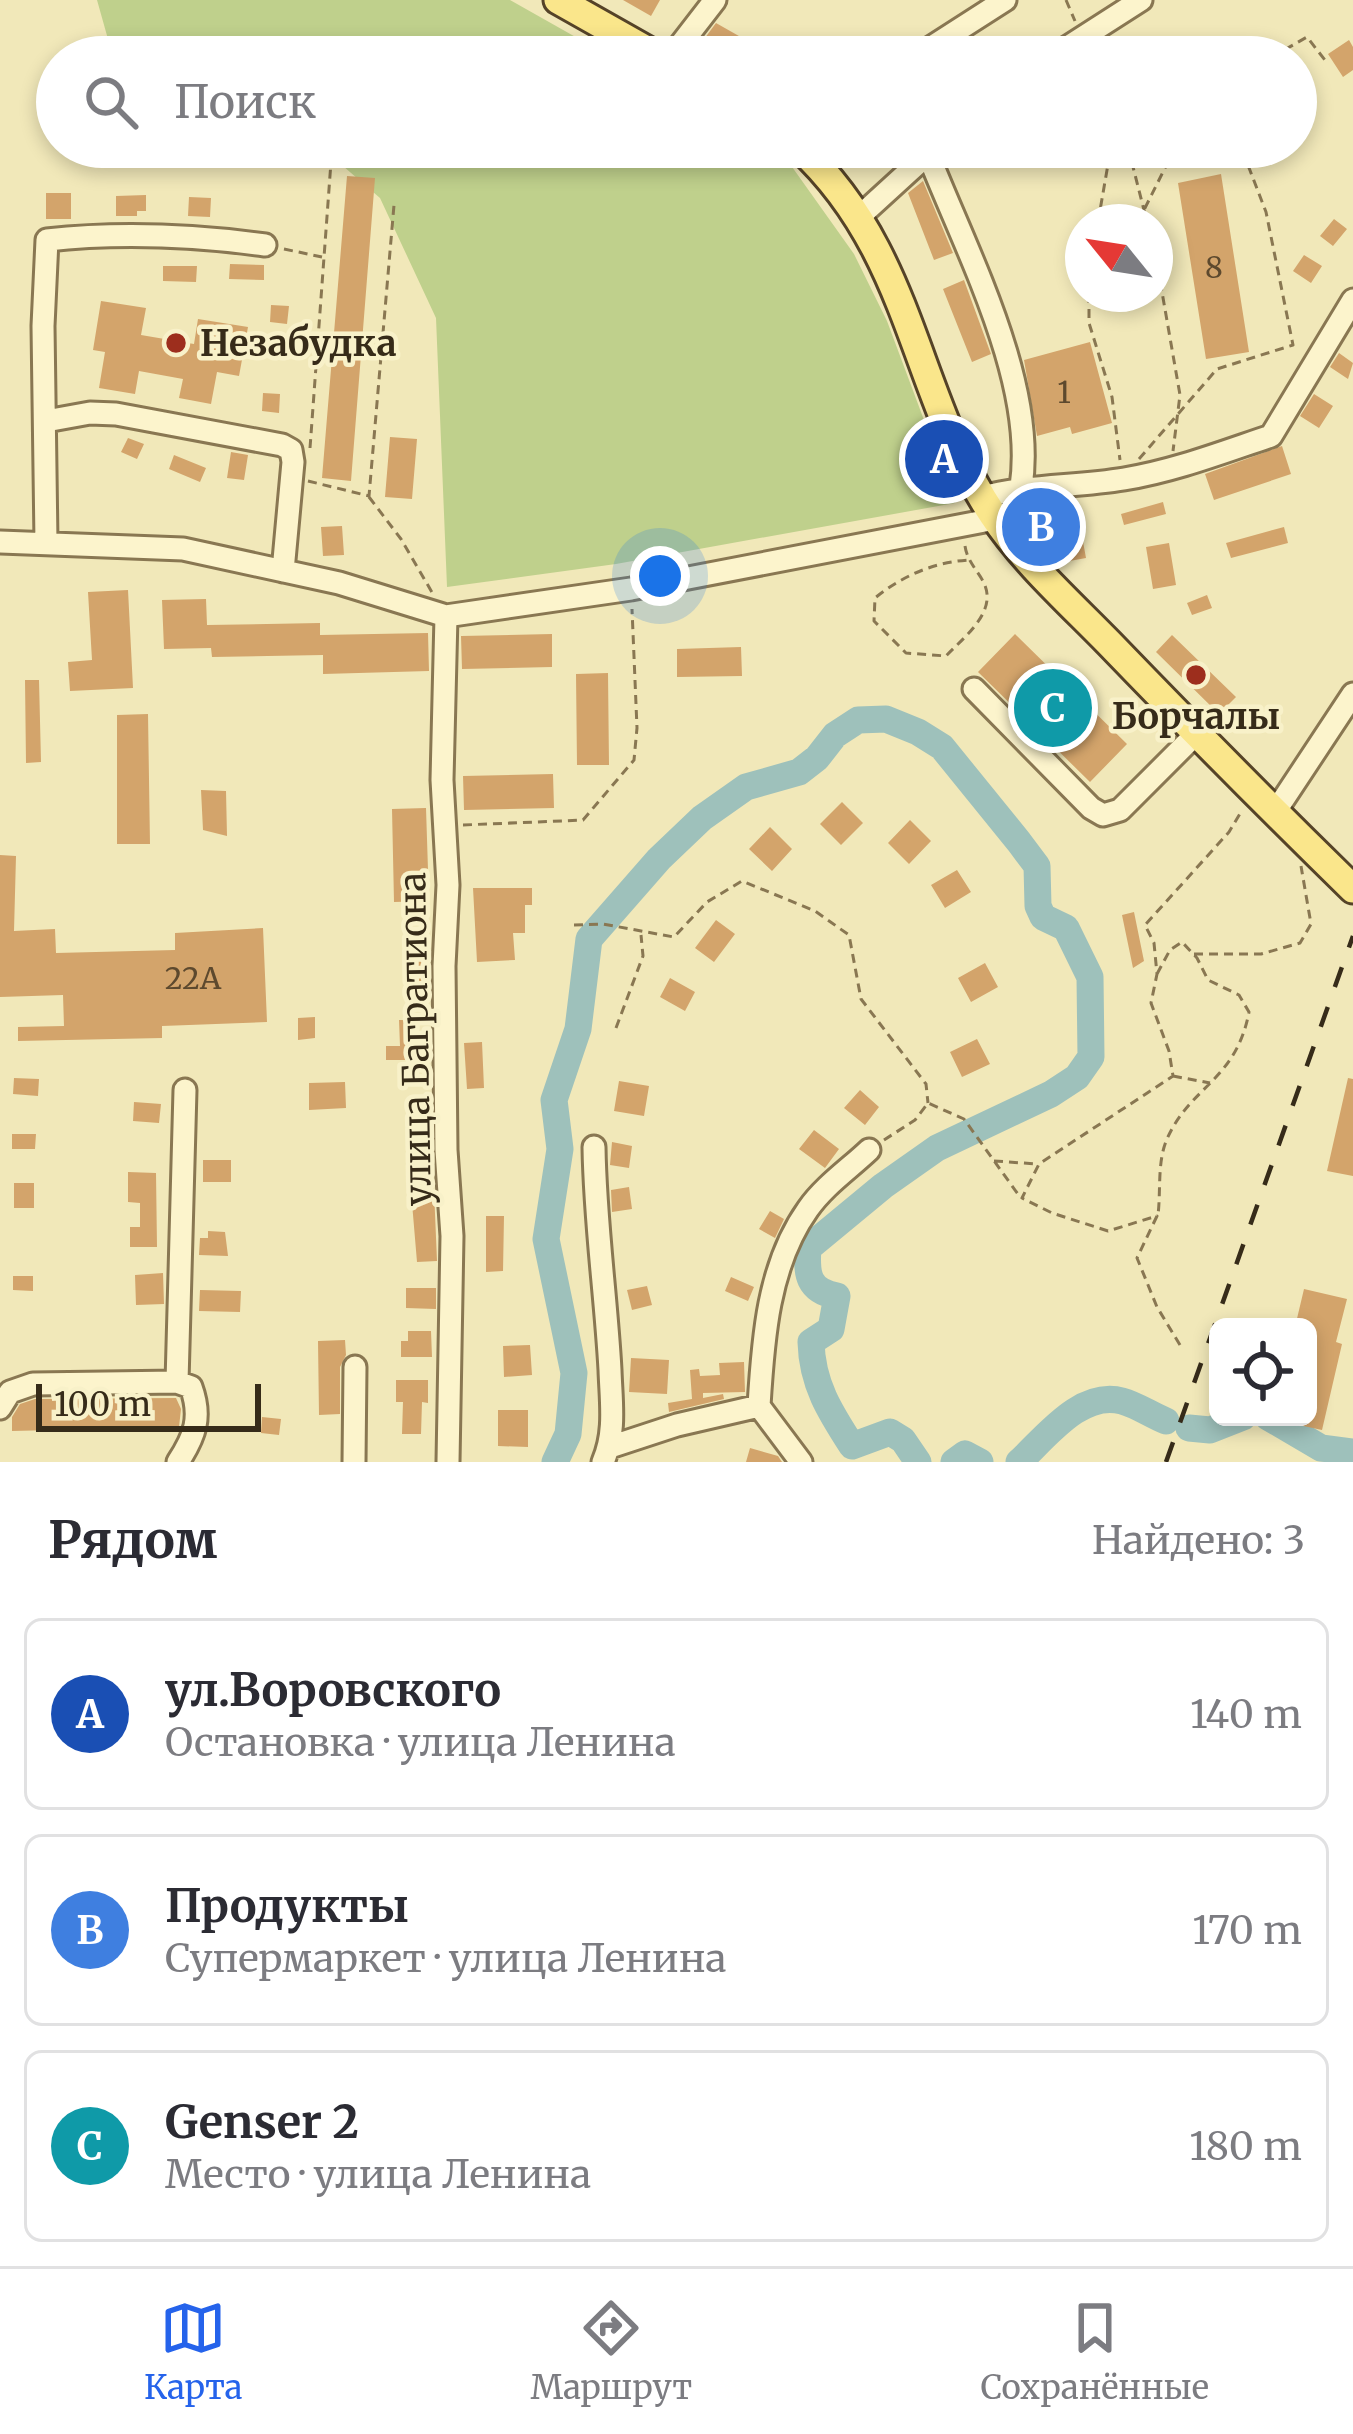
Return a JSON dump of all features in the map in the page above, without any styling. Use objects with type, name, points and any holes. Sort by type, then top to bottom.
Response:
[{"type":"main road","points":[[558,0],[622,36]]},
{"type":"main road","points":[[835,168],[892,279],[988,508],[1049,584],[1353,889]]},
{"type":"street","points":[[687,36],[715,0]]},
{"type":"street","points":[[949,36],[1005,0]]},
{"type":"street","points":[[1085,36],[1142,0]]},
{"type":"street","points":[[859,217],[913,168]]},
{"type":"street","points":[[938,168],[1017,392],[1024,442],[1021,488]]},
{"type":"street","points":[[46,542],[43,326],[47,240],[110,233],[265,245]]},
{"type":"street","points":[[0,542],[183,549],[339,583],[446,616],[631,590],[962,526],[1021,488],[1123,479],[1271,436],[1353,300]]},
{"type":"street","points":[[46,421],[116,414],[291,450],[284,571]]},
{"type":"street","name":"улица Багратиона","points":[[446,616],[444,966],[452,1236],[448,1462]]},
{"type":"street","points":[[974,689],[1103,815],[1120,810],[1196,734]]},
{"type":"street","points":[[1283,821],[1353,694]]},
{"type":"street","points":[[176,1382],[185,1090]]},
{"type":"street","points":[[594,1147],[608,1339],[606,1454],[677,1425],[759,1406]]},
{"type":"street","points":[[801,1462],[759,1406],[764,1340],[785,1253],[808,1209],[869,1150]]},
{"type":"street","points":[[354,1462],[355,1367]]},
{"type":"street","points":[[0,1408],[10,1392],[32,1384],[176,1382],[191,1387],[200,1409],[192,1440],[178,1462]]},
{"type":"path","points":[[1317,50],[1328,64]]},
{"type":"path","points":[[310,459],[331,168]]},
{"type":"path","points":[[1101,204],[1107,168]]},
{"type":"path","points":[[1133,168],[1142,204]]},
{"type":"path","points":[[1145,204],[1164,168]]},
{"type":"path","points":[[1123,479],[1217,369],[1293,345],[1266,212],[1249,168]]},
{"type":"path","points":[[394,205],[369,496],[446,616]]},
{"type":"path","points":[[265,245],[322,257]]},
{"type":"path","points":[[1089,312],[1112,397],[1123,479]]},
{"type":"path","points":[[1165,312],[1180,395],[1170,469]]},
{"type":"path","points":[[308,482],[369,496]]},
{"type":"path","points":[[962,526],[970,560],[987,587],[984,616],[946,656],[906,652],[874,621],[875,598],[898,580],[949,561],[970,560]]},
{"type":"path","points":[[444,825],[584,820],[634,760],[631,590]]},
{"type":"path","points":[[1157,974],[1154,944],[1145,925],[1229,832],[1253,791]]},
{"type":"path","points":[[1194,954],[1261,954],[1300,943],[1311,925],[1310,906],[1283,821]]},
{"type":"path","points":[[574,925],[603,924],[674,937],[707,902],[742,881],[815,911],[848,934],[861,999],[926,1084],[928,1103],[915,1120],[869,1150]]},
{"type":"path","points":[[616,1028],[643,956],[641,933]]},
{"type":"path","points":[[1173,1076],[1151,1003],[1157,974],[1170,950],[1182,942],[1208,980],[1239,995],[1249,1012],[1243,1043],[1168,1135],[1157,1216],[1137,1258],[1180,1345]]},
{"type":"path","points":[[1022,1198],[1039,1164],[1173,1076],[1212,1083]]},
{"type":"path","points":[[928,1103],[964,1119],[1022,1198],[1108,1232],[1157,1216]]},
{"type":"path","points":[[992,1160],[1039,1164]]},
{"type":"green space","points":[[97,0],[510,0],[574,36],[107,36]]},
{"type":"green space","points":[[345,168],[793,168],[854,254],[887,321],[955,503],[616,564],[447,587],[436,318],[380,198]]},
{"type":"building","points":[[623,0],[660,0],[651,16]]},
{"type":"building","points":[[716,23],[739,36],[706,36]]},
{"type":"building","points":[[1349,40],[1353,70],[1343,77],[1328,54]]},
{"type":"building","points":[[1221,174],[1249,352],[1206,359],[1178,183]]},
{"type":"building","points":[[347,176],[375,178],[351,481],[322,478]]},
{"type":"building","points":[[923,181],[953,253],[934,260],[908,193]]},
{"type":"building","points":[[46,193],[71,193],[71,219],[46,219]]},
{"type":"building","points":[[146,195],[146,211],[116,216],[116,196]]},
{"type":"building","points":[[189,197],[211,198],[210,217],[188,216]]},
{"type":"building","points":[[1334,219],[1347,229],[1333,246],[1320,236]]},
{"type":"building","points":[[1304,255],[1322,266],[1311,283],[1293,271]]},
{"type":"building","points":[[230,264],[264,265],[264,280],[229,279]]},
{"type":"building","points":[[163,266],[197,266],[196,282],[163,281]]},
{"type":"building","points":[[964,280],[991,354],[972,362],[943,289]]},
{"type":"building","points":[[101,301],[146,308],[141,335],[194,344],[198,319],[248,327],[239,376],[217,372],[211,404],[179,398],[183,379],[139,371],[135,394],[99,388],[105,352],[93,350]]},
{"type":"building","points":[[271,305],[289,306],[287,324],[270,322]]},
{"type":"building","points":[[1090,342],[1112,423],[1072,434],[1070,427],[1037,436],[1024,360]]},
{"type":"building","points":[[1339,353],[1353,363],[1348,379],[1330,367]]},
{"type":"building","points":[[263,393],[280,394],[279,413],[262,411]]},
{"type":"building","points":[[1314,394],[1333,406],[1319,428],[1300,416]]},
{"type":"building","points":[[390,437],[417,439],[412,499],[385,497]]},
{"type":"building","points":[[128,438],[144,444],[137,459],[121,452]]},
{"type":"building","points":[[1282,446],[1291,474],[1214,500],[1205,474]]},
{"type":"building","points":[[231,452],[248,455],[244,480],[227,478]]},
{"type":"building","points":[[174,455],[206,468],[200,482],[169,469]]},
{"type":"building","points":[[1163,502],[1166,514],[1124,525],[1121,514]]},
{"type":"building","points":[[1076,503],[1086,558],[1064,562],[1060,538],[1046,541],[1040,511]]},
{"type":"building","points":[[342,526],[344,555],[323,556],[321,527]]},
{"type":"building","points":[[1284,527],[1288,543],[1231,558],[1226,543]]},
{"type":"building","points":[[1169,543],[1176,585],[1153,589],[1146,547]]},
{"type":"building","points":[[128,590],[133,688],[70,691],[68,662],[92,660],[88,592]]},
{"type":"building","points":[[1207,595],[1212,608],[1192,615],[1187,603]]},
{"type":"building","points":[[206,599],[207,625],[320,623],[320,635],[428,633],[429,671],[323,674],[323,655],[212,657],[211,648],[164,649],[162,600]]},
{"type":"building","points":[[552,634],[552,667],[462,669],[461,636]]},
{"type":"building","points":[[1015,634],[1127,744],[1090,782],[978,672]]},
{"type":"building","name":"Борчалы","points":[[1172,635],[1236,697],[1219,714],[1156,652]]},
{"type":"building","points":[[741,647],[742,676],[677,677],[677,649]]},
{"type":"building","points":[[608,673],[609,765],[577,765],[576,674]]},
{"type":"building","points":[[25,680],[39,680],[41,762],[26,763]]},
{"type":"building","points":[[148,714],[150,844],[117,844],[117,715]]},
{"type":"building","points":[[553,774],[554,808],[464,810],[463,776]]},
{"type":"building","points":[[201,790],[226,791],[227,836],[203,830]]},
{"type":"building","points":[[842,802],[863,823],[841,845],[820,824]]},
{"type":"building","points":[[426,808],[429,901],[394,902],[392,809]]},
{"type":"building","points":[[910,820],[931,841],[909,864],[888,843]]},
{"type":"building","points":[[770,827],[792,849],[772,871],[749,849]]},
{"type":"building","points":[[0,855],[16,856],[14,931],[55,929],[56,953],[175,950],[175,933],[263,928],[267,1022],[162,1026],[162,1038],[18,1041],[18,1027],[64,1026],[63,995],[0,997]]},
{"type":"building","points":[[957,870],[971,892],[945,908],[931,885]]},
{"type":"building","points":[[473,888],[532,888],[532,905],[525,905],[525,933],[513,933],[515,960],[477,962]]},
{"type":"building","points":[[1134,912],[1144,961],[1133,968],[1122,915]]},
{"type":"building","points":[[716,920],[735,934],[714,962],[695,948]]},
{"type":"building","points":[[409,944],[430,945],[429,981],[409,981]]},
{"type":"building","points":[[985,963],[998,987],[971,1002],[958,978]]},
{"type":"building","points":[[670,978],[695,992],[685,1011],[660,997]]},
{"type":"building","points":[[315,1017],[315,1038],[298,1040],[298,1018]]},
{"type":"building","points":[[399,1020],[418,1020],[418,1042],[430,1042],[430,1060],[386,1060],[386,1046],[400,1046]]},
{"type":"building","points":[[977,1039],[990,1064],[962,1077],[950,1052]]},
{"type":"building","points":[[482,1042],[484,1088],[467,1089],[464,1043]]},
{"type":"building","points":[[14,1078],[39,1079],[38,1096],[13,1094]]},
{"type":"building","points":[[1348,1078],[1353,1079],[1353,1176],[1327,1171]]},
{"type":"building","points":[[619,1081],[649,1086],[644,1116],[614,1111]]},
{"type":"building","points":[[345,1082],[346,1108],[309,1110],[309,1083]]},
{"type":"building","points":[[860,1090],[879,1107],[865,1125],[844,1108]]},
{"type":"building","points":[[134,1102],[161,1104],[159,1123],[133,1121]]},
{"type":"building","points":[[431,1130],[432,1161],[410,1162],[409,1131]]},
{"type":"building","points":[[814,1130],[839,1149],[825,1168],[799,1149]]},
{"type":"building","points":[[12,1134],[36,1134],[35,1149],[12,1149]]},
{"type":"building","points":[[612,1142],[632,1146],[629,1168],[610,1165]]},
{"type":"building","points":[[203,1160],[231,1160],[231,1182],[203,1182]]},
{"type":"building","points":[[128,1172],[156,1173],[157,1247],[130,1247],[130,1227],[140,1227],[140,1203],[128,1202]]},
{"type":"building","points":[[14,1183],[34,1183],[34,1208],[14,1208]]},
{"type":"building","points":[[629,1187],[632,1209],[612,1212],[611,1190]]},
{"type":"building","points":[[434,1190],[437,1261],[417,1262],[411,1191]]},
{"type":"building","points":[[770,1211],[784,1219],[775,1238],[759,1229]]},
{"type":"building","points":[[486,1216],[504,1216],[503,1271],[486,1272]]},
{"type":"building","points":[[208,1231],[225,1232],[228,1256],[199,1255],[200,1238],[208,1238]]},
{"type":"building","points":[[163,1273],[164,1304],[136,1305],[135,1275]]},
{"type":"building","points":[[13,1276],[33,1276],[33,1291],[13,1290]]},
{"type":"building","points":[[731,1277],[754,1287],[748,1301],[725,1291]]},
{"type":"building","points":[[647,1286],[652,1305],[632,1310],[627,1290]]},
{"type":"building","points":[[406,1288],[436,1288],[436,1309],[406,1308]]},
{"type":"building","points":[[1304,1289],[1347,1299],[1322,1430],[1304,1426],[1317,1426],[1317,1318],[1297,1318]]},
{"type":"building","points":[[200,1290],[241,1291],[240,1312],[199,1311]]},
{"type":"building","points":[[408,1331],[431,1331],[432,1357],[401,1357],[401,1341],[408,1341]]},
{"type":"building","points":[[345,1340],[340,1414],[319,1415],[318,1341]]},
{"type":"building","points":[[530,1345],[532,1375],[504,1377],[503,1346]]},
{"type":"building","points":[[631,1358],[669,1360],[667,1394],[629,1392]]},
{"type":"building","points":[[744,1362],[745,1392],[703,1393],[703,1398],[723,1394],[724,1399],[669,1412],[668,1403],[692,1399],[690,1370],[699,1369],[700,1376],[720,1375],[719,1363]]},
{"type":"building","points":[[396,1380],[428,1380],[421,1434],[402,1434],[403,1402],[396,1402]]},
{"type":"building","points":[[176,1398],[181,1409],[179,1427],[12,1431],[12,1417],[20,1404],[35,1399]]},
{"type":"building","points":[[498,1410],[528,1410],[528,1447],[498,1446]]},
{"type":"building","points":[[262,1417],[281,1419],[279,1435],[261,1433]]},
{"type":"building","points":[[750,1448],[778,1456],[782,1462],[746,1462]]},
{"type":"waterway","points":[[555,1462],[568,1434],[574,1373],[546,1239],[560,1149],[554,1100],[578,1029],[589,939],[702,818],[746,787],[799,772],[835,735],[858,720],[886,719],[942,747],[1019,842],[1037,866],[1038,906],[1043,917],[1066,928],[1090,977],[1091,1057],[1077,1077],[937,1148],[808,1248],[811,1280],[820,1290],[837,1296],[831,1329],[811,1342],[815,1371],[830,1409],[852,1446],[890,1432],[903,1440],[918,1462]]},
{"type":"waterway","points":[[1019,1462],[1065,1418],[1092,1402],[1122,1401],[1166,1421]]},
{"type":"waterway","points":[[1189,1428],[1220,1426]]},
{"type":"waterway","points":[[1283,1426],[1321,1448],[1353,1452]]},
{"type":"waterway","points":[[965,1454],[966,1462]]},
{"type":"waterway","points":[[954,1462],[965,1454],[980,1462]]},
{"type":"railway","points":[[1166,1462],[1353,936]]},
{"type":"place","name":"Незабудка","points":[[176,343]]},
{"type":"place","name":"ул.Воровского","points":[[944,459]]},
{"type":"place","name":"Продукты","points":[[1041,527]]},
{"type":"place","name":"Борчалы","points":[[1196,675]]},
{"type":"place","name":"Genser 2","points":[[1053,708]]}]
